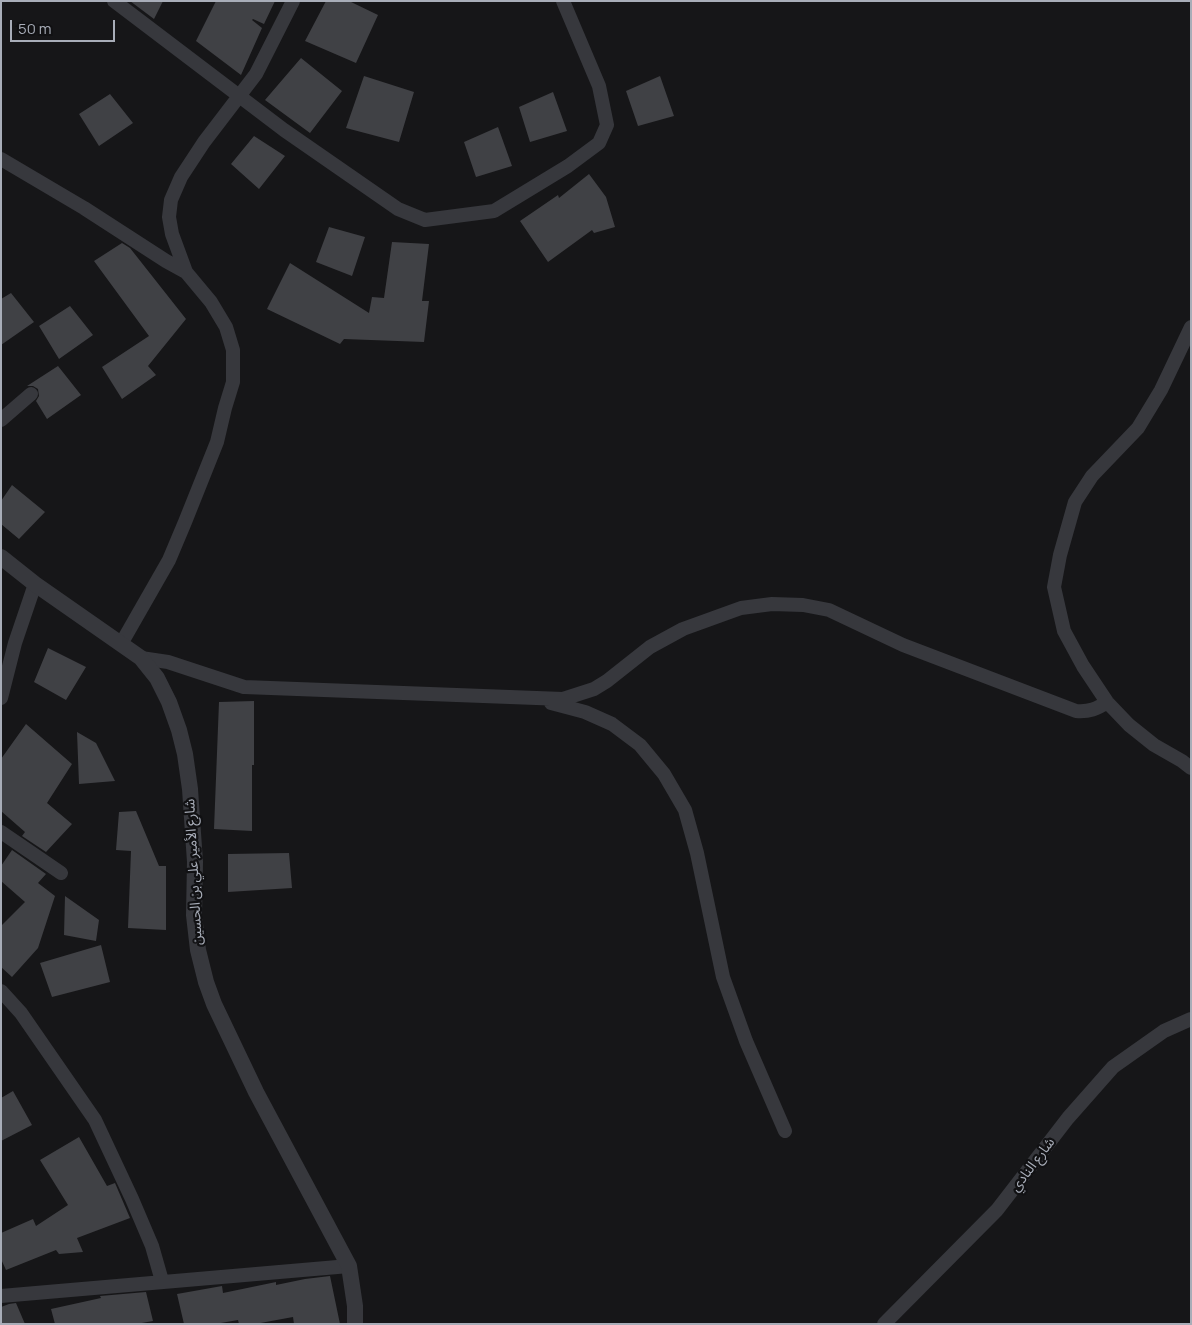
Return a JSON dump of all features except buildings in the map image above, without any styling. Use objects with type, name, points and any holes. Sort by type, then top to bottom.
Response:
[{"type":"street","points":[[114,1],[284,130],[398,209],[425,220],[494,211],[576,160],[599,142],[607,125],[599,86],[563,1]]},
{"type":"street","points":[[121,644],[169,560],[217,442],[233,382],[233,350],[226,327],[211,302],[186,272],[172,234],[169,217],[170,200],[181,177],[204,142],[256,74],[292,1]]},
{"type":"street","points":[[1,159],[186,272]]},
{"type":"street","points":[[1188,764],[1154,745],[1129,725],[1107,702],[1083,666],[1064,631],[1054,587],[1060,555],[1075,502],[1092,476],[1138,428],[1161,390],[1191,326]]},
{"type":"street","points":[[1,420],[31,394]]},
{"type":"street","name":"شارع الأمير علي بن الحسين","points":[[1,557],[35,584],[141,658],[157,678],[169,702],[180,730],[190,789],[195,862],[195,924],[198,950],[206,982],[214,1004],[256,1092],[349,1266],[355,1306],[355,1324]]},
{"type":"street","points":[[1,698],[14,643],[35,584]]},
{"type":"street","points":[[141,658],[168,662],[244,687],[563,699],[594,689],[650,647],[683,629],[741,608],[772,604],[803,605],[829,610],[903,645],[1076,711],[1092,710],[1107,702]]},
{"type":"street","points":[[536,698],[585,712],[612,724],[640,745],[664,774],[685,810],[697,853],[723,978],[746,1041],[785,1131]]},
{"type":"street","points":[[1,832],[61,873]]},
{"type":"street","points":[[1,991],[21,1013],[95,1120],[152,1246],[162,1281]]},
{"type":"street","name":"شارع النادي","points":[[884,1324],[997,1210],[1068,1118],[1113,1068],[1164,1031],[1191,1019]]},
{"type":"street","points":[[1,1296],[349,1266]]}]
